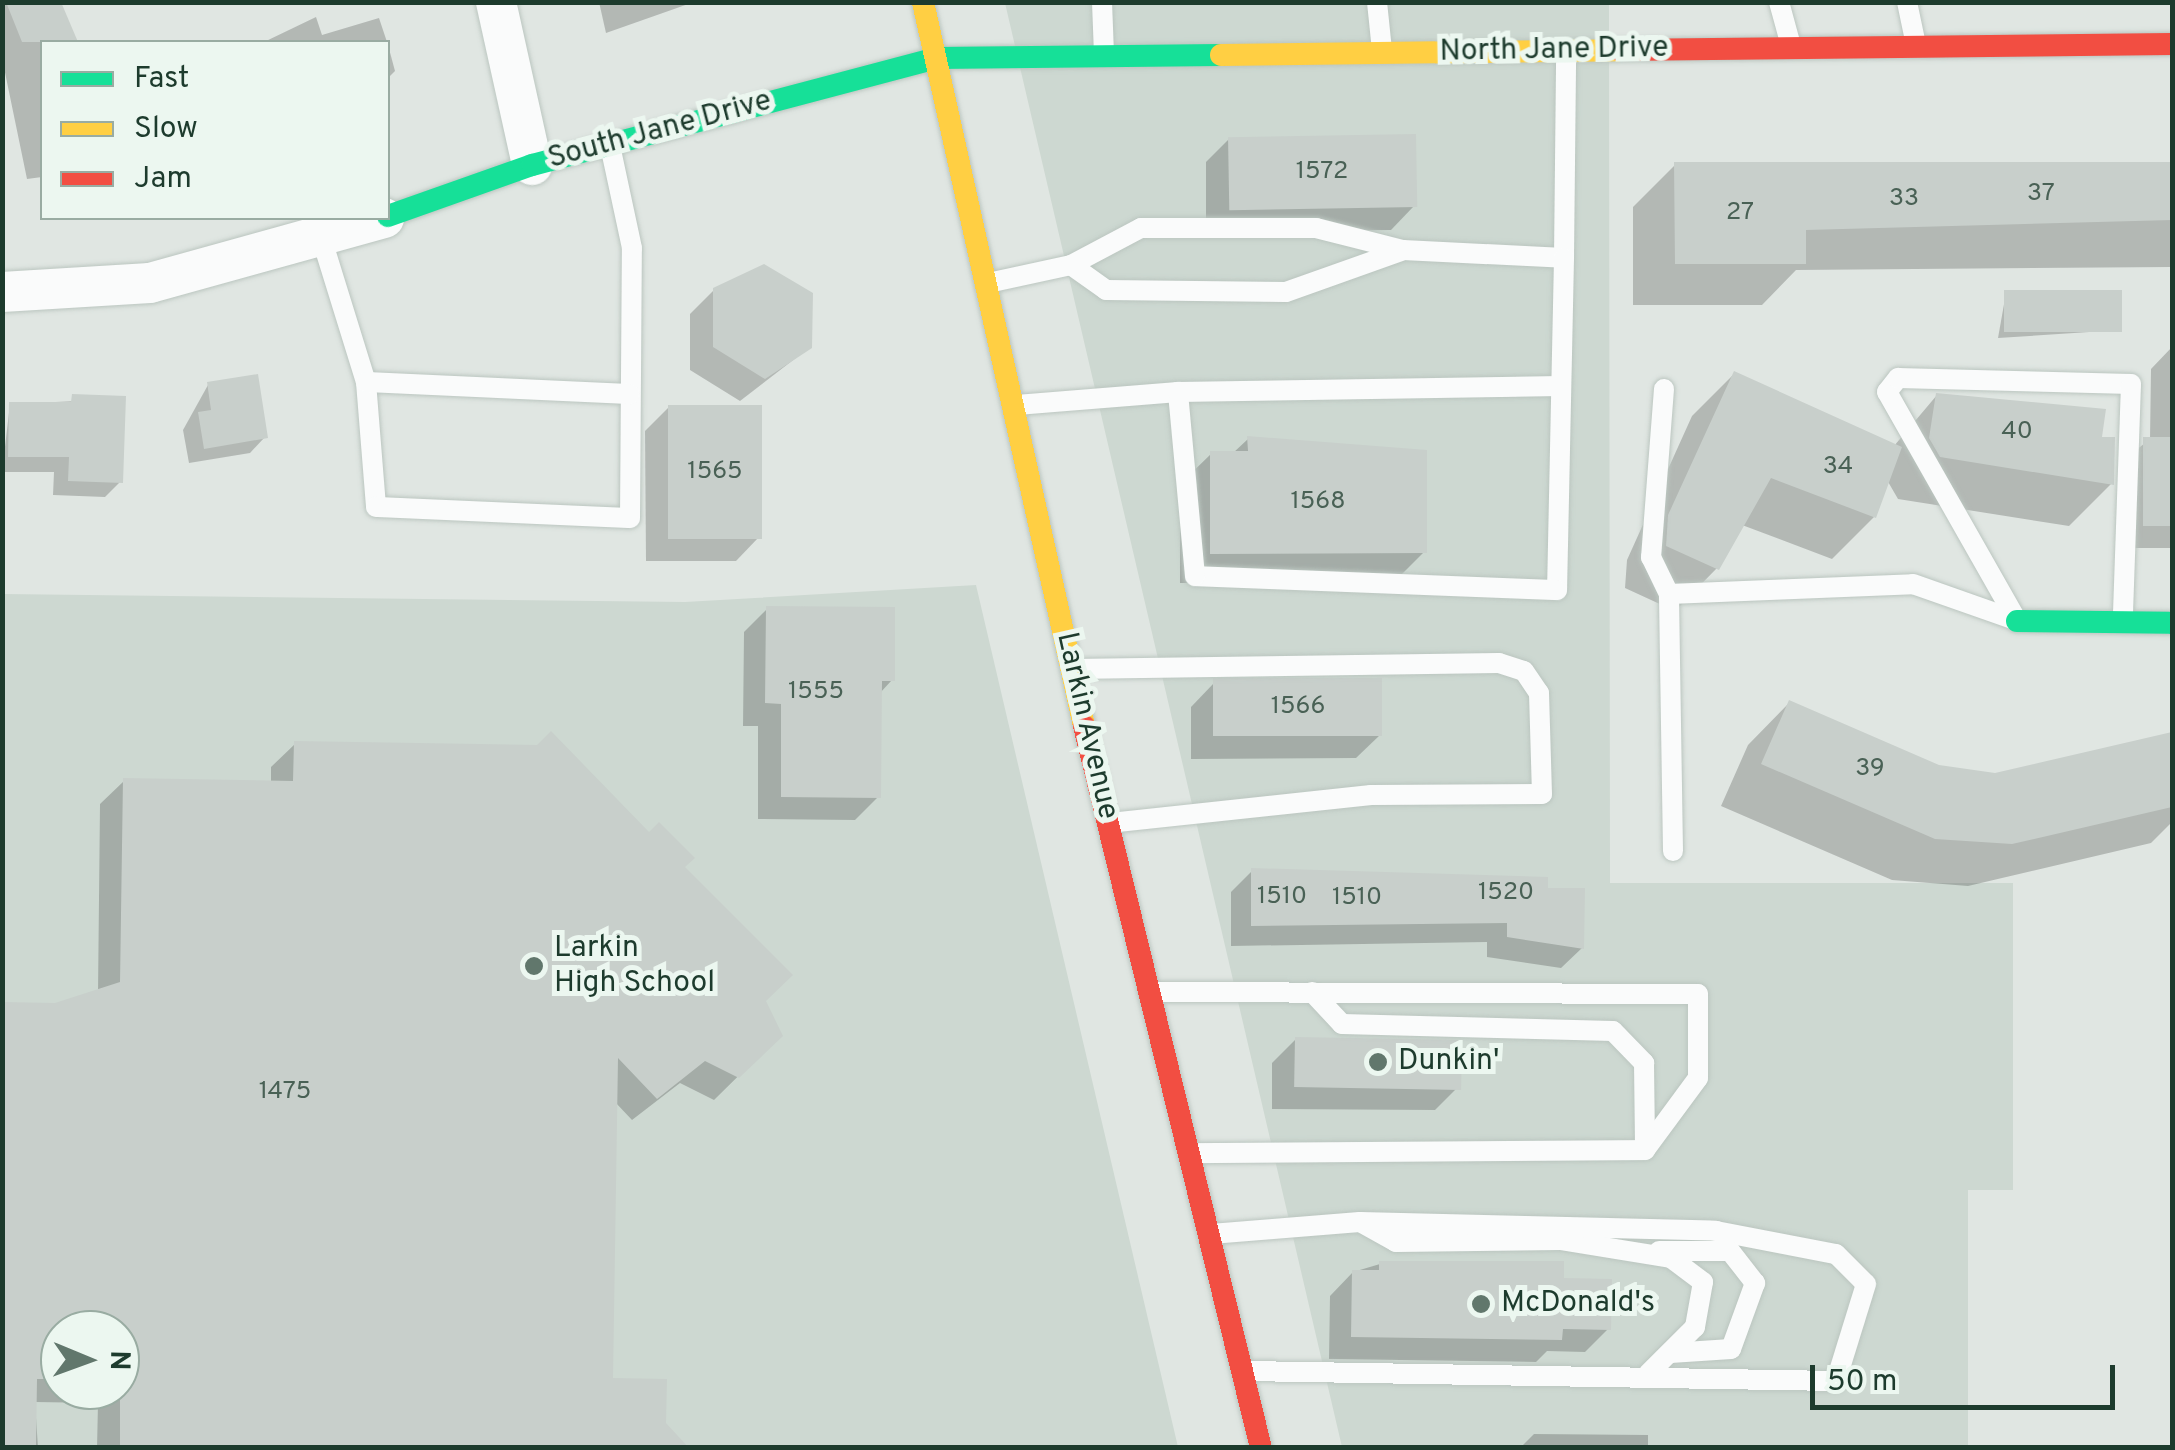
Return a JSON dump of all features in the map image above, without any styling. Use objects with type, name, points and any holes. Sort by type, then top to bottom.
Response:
[{"type":"street","points":[[496,2],[532,165]]},
{"type":"street","name":"Larkin Avenue","points":[[923,2],[1017,405],[1072,669],[1261,1448]]},
{"type":"street","name":"North Jane Drive","points":[[936,58],[2172,44]]},
{"type":"street","name":"South Jane Drive","points":[[390,216],[532,165],[936,58]]},
{"type":"street","name":"South Jane Drive","points":[[2,292],[150,282],[322,240],[378,220]]},
{"type":"street","points":[[2017,621],[2172,624]]},
{"type":"lane","points":[[1102,2],[1104,56]]},
{"type":"lane","points":[[1377,2],[1382,53]]},
{"type":"lane","points":[[1778,2],[1791,48]]},
{"type":"lane","points":[[1907,2],[1917,47]]},
{"type":"lane","points":[[1178,392],[1195,576],[1557,590],[1566,51]]},
{"type":"lane","points":[[322,240],[366,382],[376,506],[630,518],[632,248],[610,143]]},
{"type":"lane","points":[[988,283],[1071,265],[1141,228],[1316,228],[1403,250],[1564,258]]},
{"type":"lane","points":[[1071,265],[1106,290],[1286,292],[1403,250]]},
{"type":"lane","points":[[2017,621],[1887,392],[1898,378],[2130,384],[2122,623]]},
{"type":"lane","points":[[366,382],[630,394]]},
{"type":"lane","points":[[1017,405],[1178,392],[1561,386]]},
{"type":"lane","points":[[1664,388],[1650,556],[1670,594],[1673,851]]},
{"type":"lane","points":[[1670,594],[1913,584],[2017,621]]},
{"type":"lane","points":[[1072,669],[1499,663],[1524,671],[1539,692],[1542,794],[1371,795],[1108,823]]},
{"type":"lane","points":[[1150,992],[1698,994],[1698,1078],[1645,1150]]},
{"type":"lane","points":[[1312,992],[1342,1024],[1613,1032],[1644,1063],[1645,1150]]},
{"type":"lane","points":[[1192,1152],[1645,1150]]},
{"type":"lane","points":[[1360,1222],[1396,1242],[1560,1240],[1671,1258],[1704,1282],[1695,1327],[1648,1374]]},
{"type":"lane","points":[[1211,1234],[1360,1222],[1716,1231],[1836,1254],[1866,1284],[1836,1382],[1648,1374],[1243,1370]]},
{"type":"lane","points":[[1631,1251],[1730,1250],[1755,1283],[1730,1349],[1670,1353]]},
{"type":"shaded area","points":[[1005,3],[1609,3],[1610,883],[2013,883],[2013,1190],[1968,1190],[1968,1447],[1342,1447]]},
{"type":"shaded area","name":"Larkin High School","points":[[976,585],[1178,1447],[3,1448],[3,594],[685,602]]},
{"type":"building","points":[[6,2],[61,2],[77,40],[22,42]]},
{"type":"building","points":[[1416,134],[1417,207],[1229,210],[1228,137]]},
{"type":"building","points":[[1674,162],[2172,162],[2172,220],[1806,230],[1806,264],[1675,264]]},
{"type":"building","points":[[764,264],[813,293],[812,348],[765,379],[713,347],[713,288]]},
{"type":"building","points":[[2004,290],[2122,290],[2122,332],[2004,332]]},
{"type":"building","points":[[1734,371],[1902,447],[1876,518],[1771,478],[1719,570],[1666,546],[1668,515]]},
{"type":"building","points":[[258,374],[268,438],[204,449],[198,412],[211,410],[207,382]]},
{"type":"building","points":[[1936,393],[2106,409],[2102,437],[2115,437],[2114,485],[1940,457],[1929,438]]},
{"type":"building","points":[[72,394],[126,396],[123,483],[68,481],[69,457],[8,457],[9,402],[71,402]]},
{"type":"building","points":[[668,405],[762,405],[762,539],[668,539]]},
{"type":"building","points":[[1247,436],[1427,450],[1427,553],[1210,554],[1210,451],[1248,451]]},
{"type":"building","points":[[2143,437],[2172,437],[2172,526],[2143,526]]},
{"type":"building","points":[[766,606],[895,607],[895,681],[882,681],[881,798],[781,797],[781,704],[765,703]]},
{"type":"building","points":[[1213,678],[1382,678],[1382,736],[1213,736]]},
{"type":"building","points":[[1789,700],[1939,765],[1995,773],[2172,732],[2172,807],[2012,844],[1935,839],[1761,764]]},
{"type":"building","name":"Larkin High School","points":[[551,731],[649,832],[659,822],[695,858],[685,867],[793,975],[766,1001],[783,1036],[739,1078],[705,1061],[657,1099],[618,1058],[613,1378],[667,1379],[666,1423],[689,1448],[120,1448],[120,1410],[140,1410],[140,1310],[40,1310],[36,1448],[2,1448],[2,1002],[55,1003],[120,982],[123,778],[293,781],[294,741],[537,745]]},
{"type":"building","points":[[1251,868],[1548,877],[1548,888],[1585,888],[1584,949],[1507,937],[1507,923],[1251,926]]},
{"type":"building","name":"Dunkin'","points":[[1295,1037],[1462,1040],[1461,1090],[1294,1087]]},
{"type":"building","name":"McDonald's","points":[[1379,1261],[1564,1261],[1564,1278],[1612,1279],[1611,1330],[1563,1329],[1562,1340],[1351,1337],[1352,1270],[1379,1270]]},
{"type":"traffic: fast","points":[[390,215],[532,165],[936,58],[1221,55]]},
{"type":"traffic: fast","points":[[2017,621],[2172,623]]},
{"type":"traffic: slow","points":[[923,2],[1084,726]]},
{"type":"traffic: slow","points":[[1221,55],[1619,50]]},
{"type":"traffic: jam","points":[[1619,50],[2172,44]]},
{"type":"traffic: jam","points":[[1084,726],[1261,1448]]},
{"type":"place","name":"Larkin High School","points":[[534,966]]},
{"type":"place","name":"Dunkin'","points":[[1378,1062]]},
{"type":"place","name":"McDonald's","points":[[1481,1304]]}]
